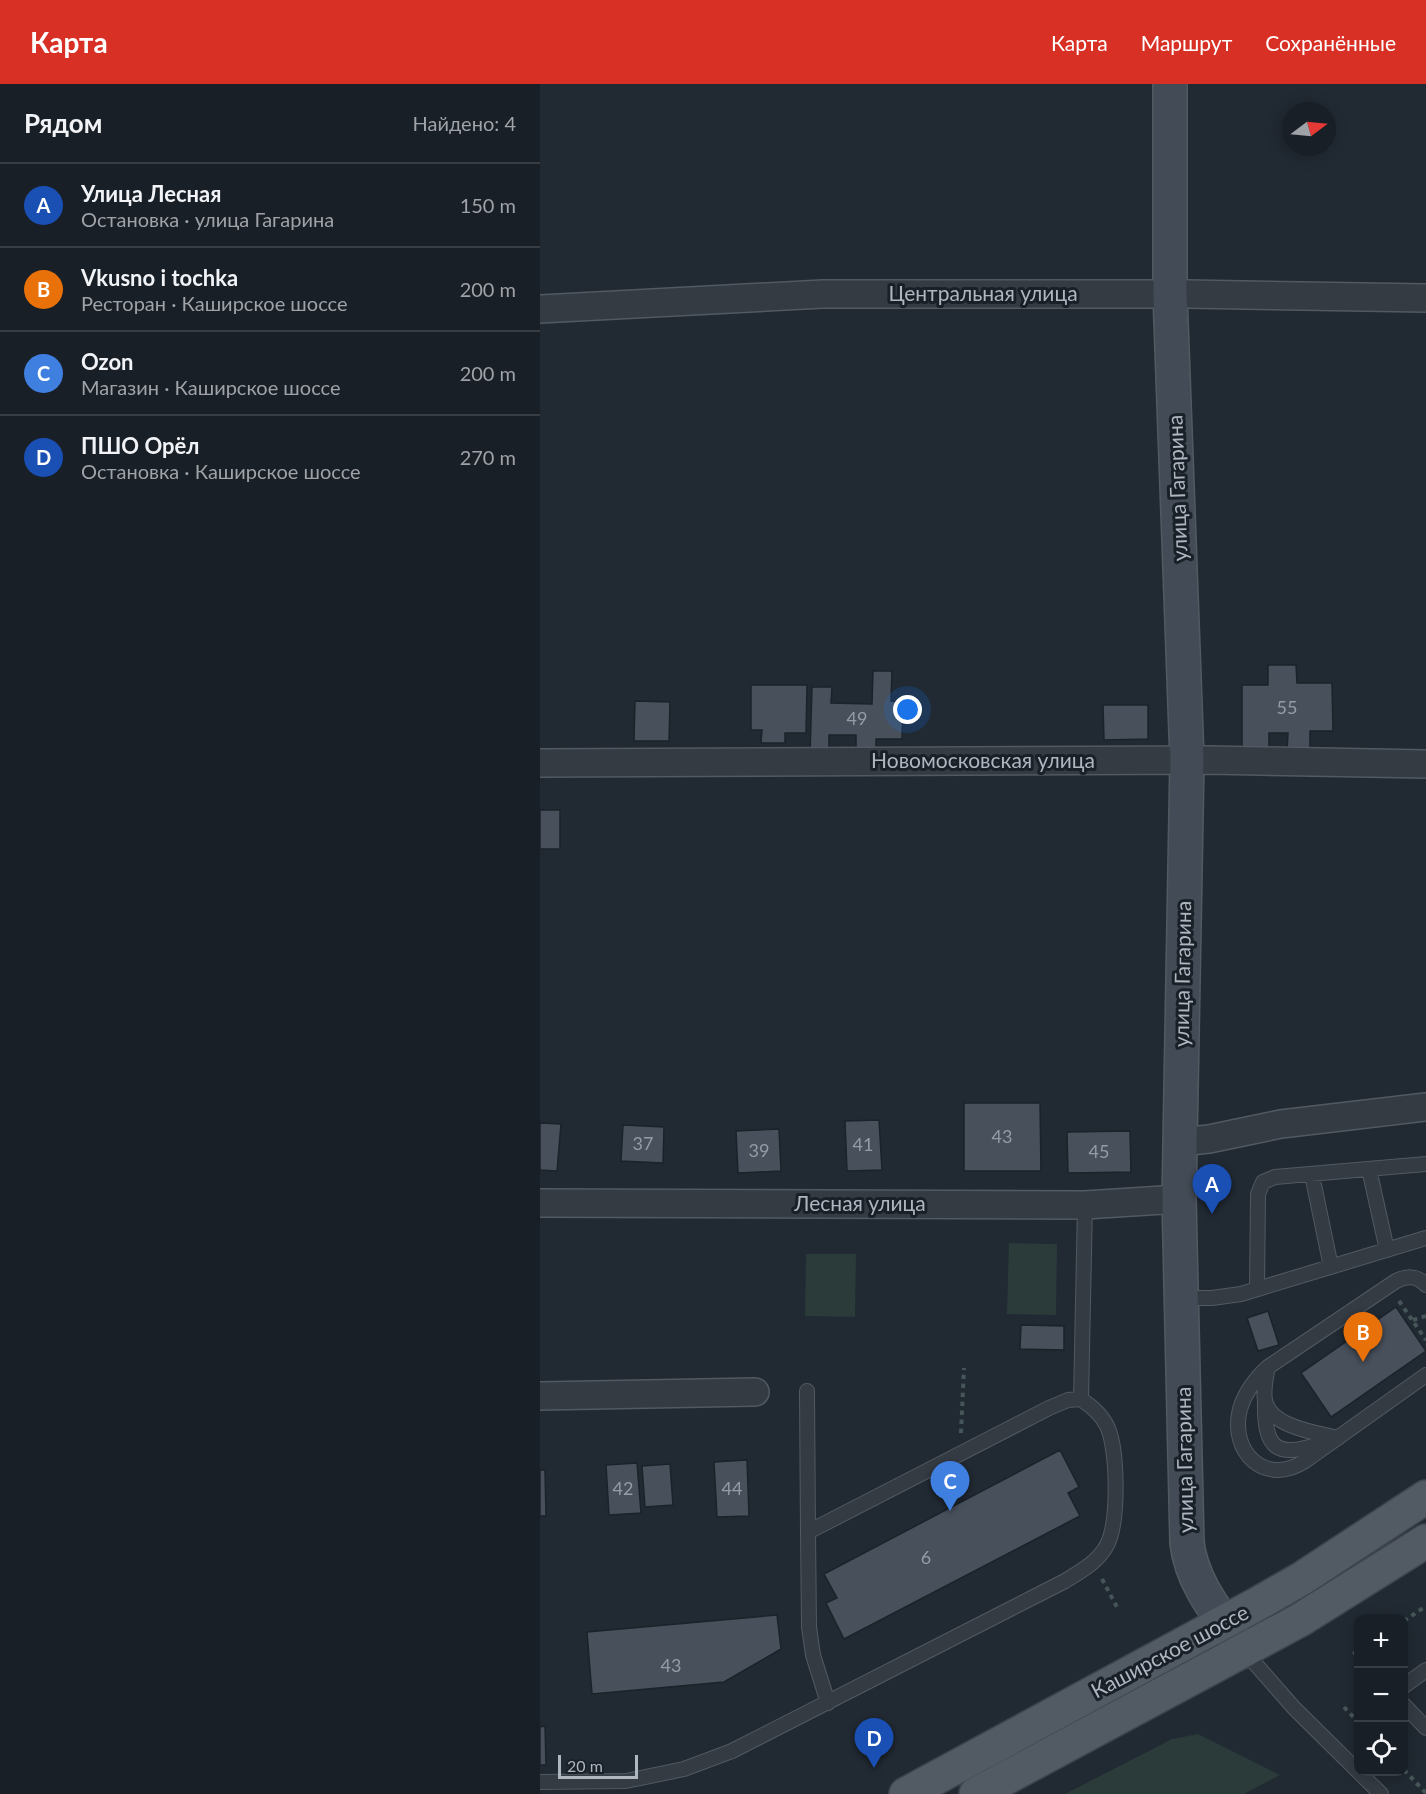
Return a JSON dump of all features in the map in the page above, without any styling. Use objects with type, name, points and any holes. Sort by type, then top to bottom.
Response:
[{"type":"main road","name":"Каширское шоссе","points":[[906,1794],[1301,1579],[1426,1497]]},
{"type":"main road","name":"Каширское шоссе","points":[[976,1794],[1244,1651],[1320,1608],[1426,1541]]},
{"type":"street","name":"улица Гагарина","points":[[1170,84],[1170,294],[1187,760],[1179,1142],[1187,1543],[1196,1578],[1244,1651]]},
{"type":"street","name":"Центральная улица","points":[[540,309],[823,294],[1170,294],[1426,298]]},
{"type":"street","name":"Новомосковская улица","points":[[540,763],[1187,760],[1426,764]]},
{"type":"street","points":[[1179,1142],[1209,1139],[1281,1124],[1426,1107]]},
{"type":"street","name":"Лесная улица","points":[[540,1203],[1085,1204],[1179,1199]]},
{"type":"street","points":[[540,1396],[755,1392]]},
{"type":"lane","points":[[1257,1289],[1259,1190],[1263,1182],[1271,1178],[1369,1169],[1425,1168]]},
{"type":"lane","points":[[1369,1169],[1387,1250]]},
{"type":"lane","points":[[1312,1175],[1332,1267]]},
{"type":"lane","points":[[1081,1399],[1085,1204]]},
{"type":"lane","points":[[1181,1298],[1221,1298],[1426,1238]]},
{"type":"lane","points":[[1426,1285],[1415,1277],[1406,1277],[1396,1281],[1268,1367],[1253,1382],[1240,1410],[1238,1431],[1248,1456],[1262,1467],[1270,1470],[1284,1470],[1298,1465],[1426,1375]]},
{"type":"lane","points":[[1268,1367],[1265,1401],[1266,1432],[1274,1445],[1281,1449],[1296,1450],[1338,1438]]},
{"type":"lane","points":[[807,1391],[808,1612],[813,1655],[828,1703]]},
{"type":"lane","points":[[540,1782],[626,1780],[684,1769],[732,1752],[1065,1581],[1093,1562],[1108,1543],[1114,1526],[1114,1452],[1106,1423],[1092,1407],[1081,1399],[1068,1400],[808,1532]]},
{"type":"lane","points":[[1265,1401],[1272,1412],[1286,1423],[1306,1431],[1338,1438]]},
{"type":"lane","name":"улица Гагарина","points":[[1244,1651],[1294,1708],[1381,1794]]},
{"type":"lane","points":[[1408,1683],[1426,1670]]},
{"type":"lane","points":[[1408,1709],[1426,1728]]},
{"type":"path","points":[[1397,1297],[1426,1340]]},
{"type":"path","points":[[1413,1320],[1426,1316]]},
{"type":"path","points":[[960,1453],[964,1368]]},
{"type":"path","points":[[1093,1562],[1118,1609]]},
{"type":"path","points":[[1408,1618],[1426,1606]]},
{"type":"path","points":[[1344,1707],[1354,1717]]},
{"type":"path","points":[[1408,1774],[1426,1793]]},
{"type":"shaded area","points":[[1009,1243],[1057,1244],[1056,1315],[1007,1314]]},
{"type":"shaded area","points":[[806,1254],[856,1254],[855,1317],[805,1316]]},
{"type":"shaded area","points":[[1198,1734],[1280,1775],[1244,1794],[1065,1794],[1172,1739]]},
{"type":"building","points":[[1268,665],[1296,665],[1297,683],[1332,683],[1333,731],[1310,731],[1310,751],[1287,751],[1288,733],[1269,733],[1269,748],[1242,748],[1242,685],[1268,685]]},
{"type":"building","points":[[873,671],[892,671],[891,701],[903,702],[902,739],[876,739],[876,755],[856,754],[856,735],[829,735],[829,756],[810,755],[812,687],[832,687],[831,703],[872,704]]},
{"type":"building","points":[[751,685],[807,685],[806,733],[785,733],[785,743],[761,743],[762,730],[751,730]]},
{"type":"building","points":[[635,701],[670,702],[669,741],[634,741]]},
{"type":"building","points":[[1103,705],[1148,705],[1148,739],[1104,740]]},
{"type":"building","points":[[540,810],[560,810],[560,849],[540,849]]},
{"type":"building","points":[[964,1103],[1040,1103],[1041,1171],[964,1171]]},
{"type":"building","points":[[879,1120],[882,1170],[847,1171],[845,1121]]},
{"type":"building","points":[[540,1123],[561,1124],[557,1171],[540,1170]]},
{"type":"building","points":[[623,1125],[664,1127],[663,1163],[621,1161]]},
{"type":"building","points":[[779,1129],[781,1171],[738,1173],[736,1131]]},
{"type":"building","points":[[1130,1131],[1131,1172],[1068,1173],[1067,1132]]},
{"type":"building","points":[[1396,1307],[1426,1351],[1331,1417],[1301,1373]]},
{"type":"building","points":[[1268,1311],[1279,1345],[1258,1351],[1247,1318]]},
{"type":"building","points":[[1021,1325],[1064,1326],[1064,1350],[1020,1349]]},
{"type":"building","points":[[1060,1450],[1079,1487],[1068,1493],[1080,1516],[844,1639],[826,1603],[837,1598],[824,1574]]},
{"type":"building","points":[[747,1460],[749,1516],[717,1517],[714,1462]]},
{"type":"building","points":[[637,1463],[641,1513],[609,1515],[606,1465]]},
{"type":"building","points":[[670,1464],[673,1505],[645,1507],[642,1466]]},
{"type":"building","points":[[540,1470],[545,1470],[546,1516],[540,1516]]},
{"type":"building","points":[[777,1615],[781,1649],[724,1682],[592,1694],[587,1632]]},
{"type":"building","points":[[545,1726],[546,1765],[540,1765],[540,1727]]},
{"type":"place","name":"Улица Лесная","points":[[1212,1214]]},
{"type":"place","name":"Vkusno i tochka","points":[[1363,1362]]},
{"type":"place","name":"Ozon","points":[[950,1511]]},
{"type":"place","name":"ПШО Орёл","points":[[874,1768]]}]
